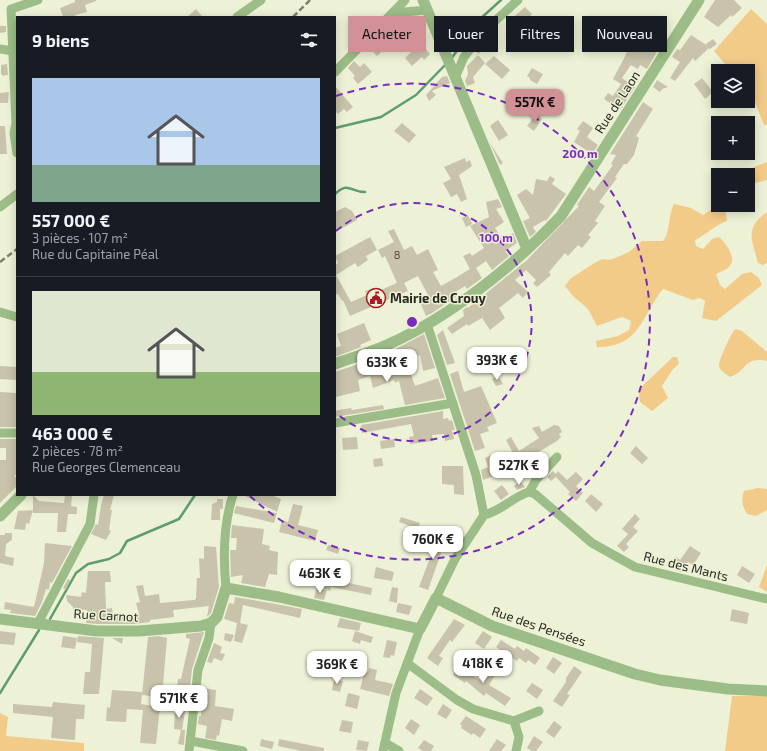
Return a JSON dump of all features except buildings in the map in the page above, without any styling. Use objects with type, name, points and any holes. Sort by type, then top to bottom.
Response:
[{"type":"street","points":[[16,146],[14,133],[16,123],[11,9],[38,0]]},
{"type":"street","points":[[238,16],[261,0]]},
{"type":"street","points":[[336,71],[404,0]]},
{"type":"street","points":[[455,78],[464,57],[484,31],[518,0]]},
{"type":"street","name":"Rue de Laon","points":[[336,364],[374,350],[427,324],[485,284],[527,249],[561,216],[699,0]]},
{"type":"street","points":[[393,13],[425,5],[527,249]]},
{"type":"street","points":[[0,49],[13,51]]},
{"type":"street","points":[[0,207],[16,195]]},
{"type":"street","points":[[0,312],[16,317]]},
{"type":"street","points":[[427,324],[476,475],[484,515]]},
{"type":"street","points":[[336,423],[453,403]]},
{"type":"street","points":[[0,433],[16,433]]},
{"type":"street","points":[[399,751],[384,747],[396,693],[420,629],[455,558],[484,515],[500,509],[511,499],[529,492],[536,480],[557,456]]},
{"type":"street","name":"Rue des Mants","points":[[529,492],[535,494],[592,543],[634,567],[767,599]]},
{"type":"street","points":[[0,516],[20,496]]},
{"type":"street","points":[[38,623],[90,524],[94,496]]},
{"type":"street","points":[[189,751],[198,670],[209,638],[211,623],[217,617],[226,588],[224,566],[226,529],[229,507],[233,496]]},
{"type":"street","points":[[226,588],[279,597],[420,629]]},
{"type":"street","name":"Rue des Pensées","points":[[436,598],[492,626],[635,674],[660,680],[728,689],[767,690]]},
{"type":"street","name":"Rue Carnot","points":[[0,619],[97,631],[139,631],[201,626],[211,623]]},
{"type":"street","points":[[408,663],[457,700],[468,706],[514,721],[539,711]]},
{"type":"street","points":[[514,721],[519,737],[516,751]]},
{"type":"street","points":[[191,741],[243,751]]},
{"type":"shaded area","points":[[751,9],[767,24],[767,125],[764,125],[755,102],[755,64],[725,64],[714,51]]},
{"type":"shaded area","points":[[767,162],[767,180],[755,183],[754,167]]},
{"type":"shaded area","points":[[674,204],[691,208],[703,215],[711,209],[711,212],[726,212],[727,221],[695,240],[696,246],[703,249],[712,239],[719,237],[730,250],[732,259],[729,267],[716,274],[720,285],[725,289],[742,274],[751,272],[759,278],[762,285],[716,321],[702,318],[705,301],[700,298],[693,300],[663,289],[638,328],[631,336],[622,342],[611,346],[597,347],[596,341],[618,336],[629,330],[631,321],[622,317],[597,326],[588,309],[573,296],[565,286],[570,279],[602,259],[610,260],[629,252],[642,241],[663,241],[667,234]]},
{"type":"shaded area","points":[[767,212],[767,263],[763,265],[758,263],[752,241],[752,229],[755,223]]},
{"type":"shaded area","points":[[735,329],[742,331],[767,352],[767,361],[759,360],[749,362],[740,371],[730,377],[723,372],[719,366],[719,363]]},
{"type":"shaded area","points":[[673,357],[677,357],[679,364],[673,369],[662,386],[668,398],[652,411],[640,402],[639,396],[641,387]]},
{"type":"shaded area","points":[[758,488],[767,489],[767,510],[756,516],[747,514],[742,503],[744,491]]},
{"type":"shaded area","points":[[767,565],[767,592],[759,587]]},
{"type":"shaded area","points":[[732,696],[767,696],[767,751],[725,751]]},
{"type":"shaded area","points":[[0,713],[8,717],[6,736],[84,743],[84,751],[0,751]]},
{"type":"waterway","points":[[451,59],[479,20],[501,0]]},
{"type":"waterway","points":[[336,128],[381,117],[416,95],[446,64]]},
{"type":"waterway","points":[[336,193],[343,188],[350,188],[360,192],[365,192]]},
{"type":"waterway","points":[[50,619],[76,573],[88,564],[109,559],[120,553],[127,541],[179,519],[194,496]]},
{"type":"waterway","points":[[0,693],[39,630]]},
{"type":"railway","points":[[294,16],[310,0]]},
{"type":"railway","points":[[0,262],[16,250]]},
{"type":"place","name":"Mairie de Crouy","points":[[376,298]]}]
